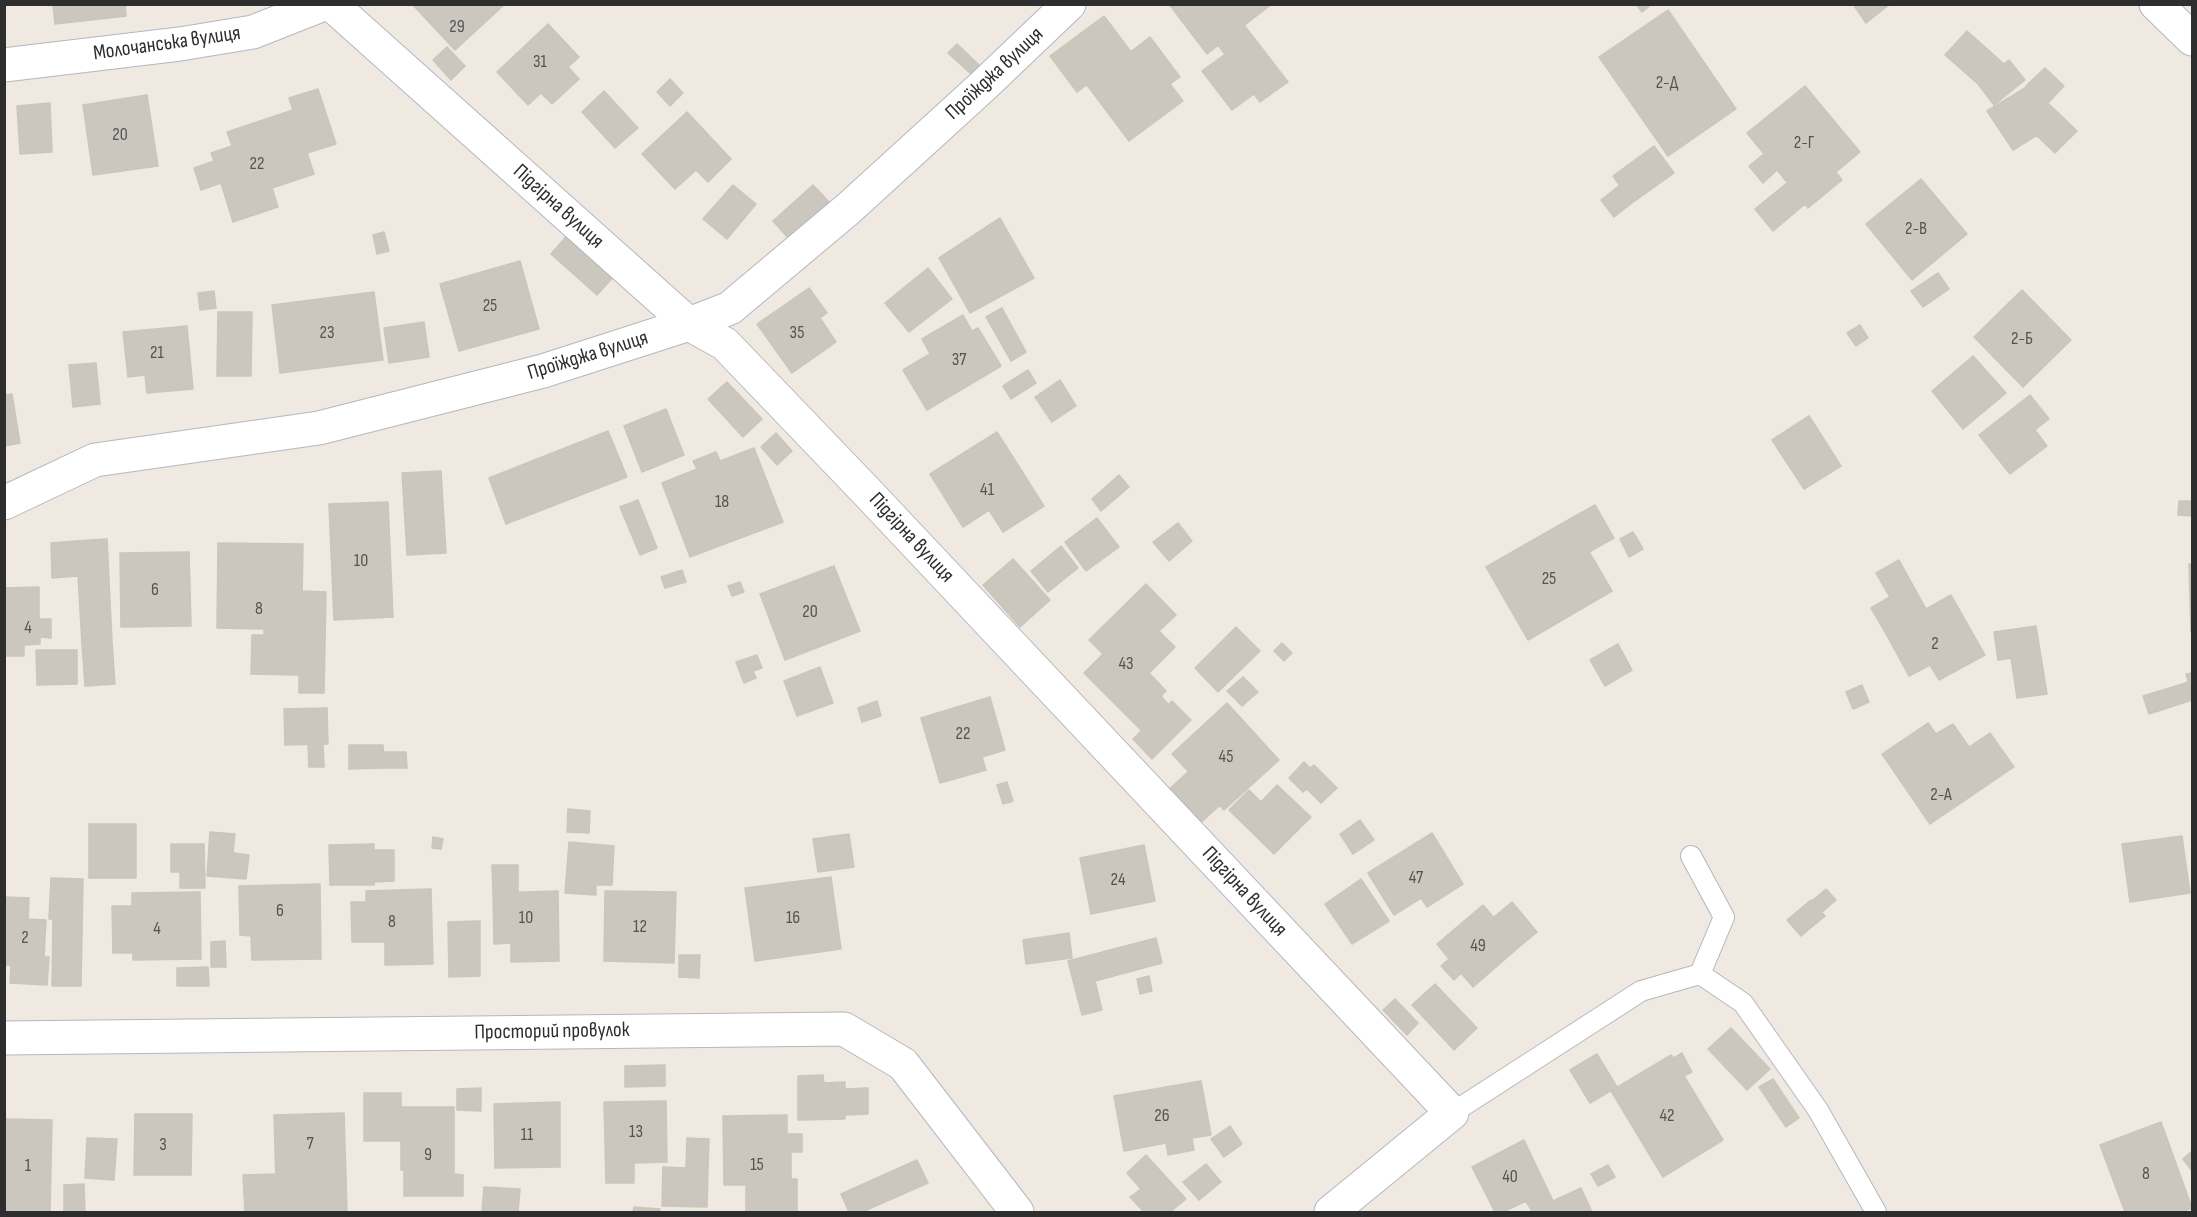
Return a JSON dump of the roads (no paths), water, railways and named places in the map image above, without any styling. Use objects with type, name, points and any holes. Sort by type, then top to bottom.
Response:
[{"type":"street","name":"Молочанська вулиця","points":[[4,65],[180,44],[253,32],[324,4]]},
{"type":"street","name":"Підгірна вулиця","points":[[331,4],[689,324],[725,344],[1452,1113]]},
{"type":"street","name":"Проїжджа вулиця","points":[[4,503],[95,460],[319,428],[543,371],[689,324],[730,308],[856,201],[983,86],[1069,4]]},
{"type":"street","points":[[2156,4],[2193,39]]},
{"type":"street","name":"Просторий провулок","points":[[4,1038],[844,1029],[903,1064],[1017,1212]]},
{"type":"street","points":[[1331,1212],[1452,1113]]},
{"type":"lane","points":[[1691,856],[1724,917],[1700,974]]},
{"type":"lane","points":[[1452,1113],[1641,991],[1700,974]]},
{"type":"lane","points":[[1700,974],[1743,1003],[1818,1110],[1876,1212]]}]
